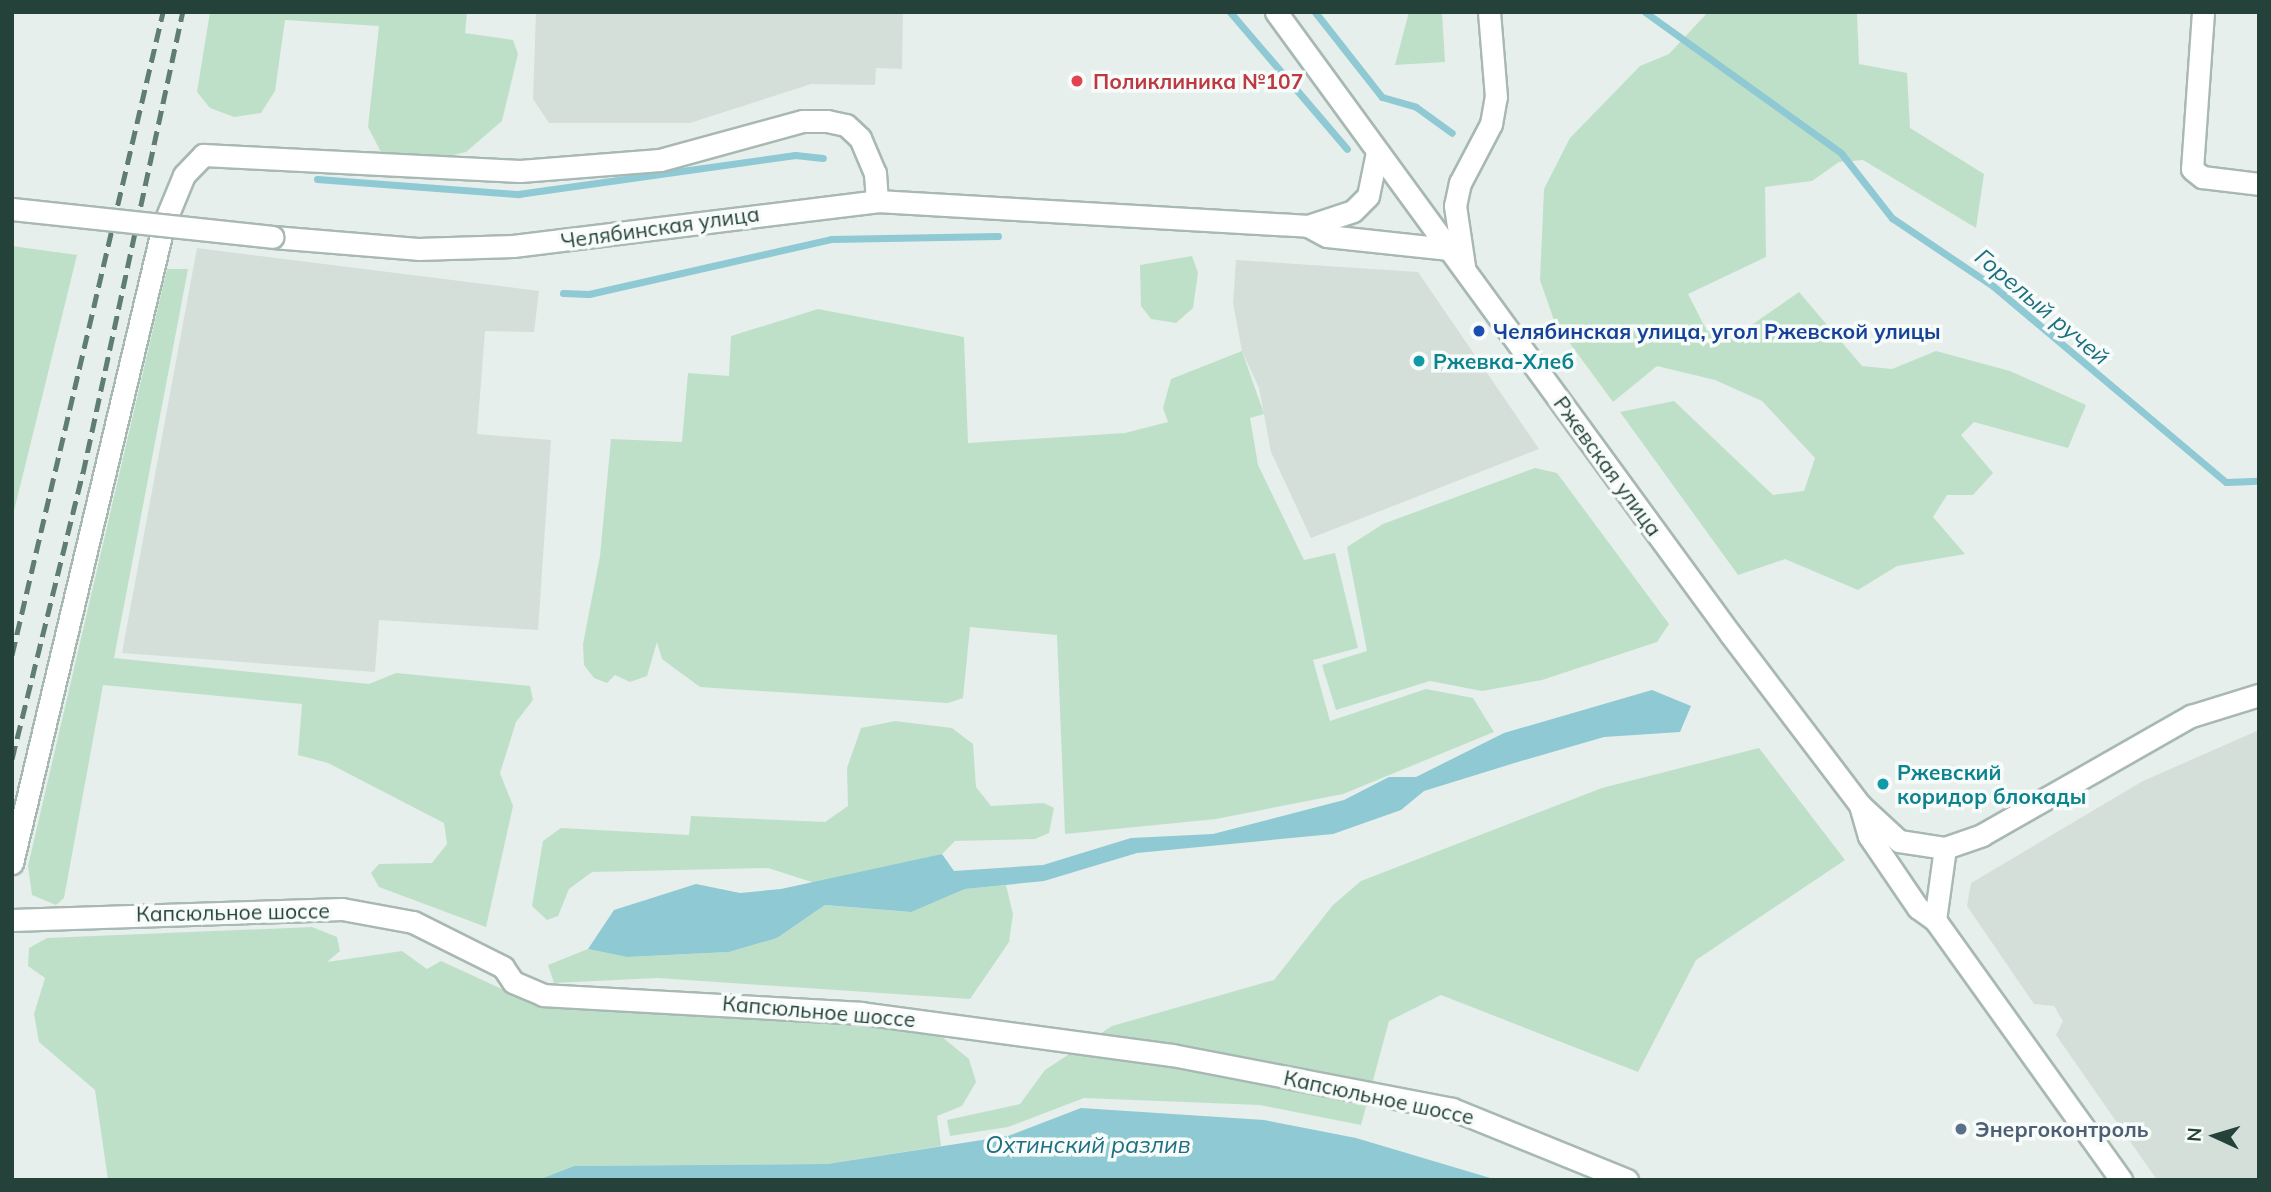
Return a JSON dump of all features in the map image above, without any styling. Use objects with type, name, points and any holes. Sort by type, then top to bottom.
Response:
[{"type":"street","name":"Ржевская улица","points":[[1276,12],[1860,805],[1869,836],[1919,908],[1935,920],[2121,1180]]},
{"type":"street","points":[[1465,269],[1455,206],[1460,183],[1492,124],[1496,71],[1489,12]]},
{"type":"street","points":[[2203,12],[2189,151],[2192,169],[2202,177],[2259,184]]},
{"type":"street","points":[[12,863],[163,226],[184,175],[203,155],[520,172],[660,160],[803,121],[827,121],[846,125],[860,138],[875,173],[877,201]]},
{"type":"street","name":"Челябинская улица","points":[[12,209],[273,237],[418,249],[513,246],[877,201],[1308,226],[1353,211],[1368,196],[1377,152]]},
{"type":"street","name":"Челябинская улица","points":[[1308,226],[1327,236],[1449,250]]},
{"type":"street","points":[[1860,805],[1899,841],[1945,848],[1982,835],[2191,716],[2259,695]]},
{"type":"street","points":[[1935,920],[1945,848]]},
{"type":"street","name":"Капсюльное шоссе","points":[[12,920],[342,909],[413,922],[503,967],[513,982],[543,995],[861,1013],[1172,1055],[1452,1109],[1627,1180]]},
{"type":"shaded area","points":[[536,12],[903,12],[902,69],[876,68],[875,85],[811,84],[690,123],[549,123],[533,99]]},
{"type":"shaded area","points":[[197,248],[539,291],[534,332],[485,331],[477,434],[551,440],[538,630],[379,620],[375,672],[122,653]]},
{"type":"shaded area","points":[[1236,260],[1418,272],[1539,449],[1311,538],[1271,452],[1259,388],[1242,351],[1233,303]]},
{"type":"shaded area","points":[[2259,730],[2259,1180],[2157,1180],[2056,1035],[2063,1021],[2054,1006],[2034,1004],[1967,906],[1971,883],[2143,781]]},
{"type":"green space","points":[[210,12],[467,12],[465,33],[513,40],[518,54],[502,121],[466,152],[430,160],[383,156],[368,127],[379,26],[285,20],[275,91],[261,113],[234,117],[210,108],[197,92]]},
{"type":"green space","points":[[1409,12],[1442,12],[1445,62],[1395,65]]},
{"type":"green space","points":[[1708,12],[1857,12],[1859,64],[1907,73],[1910,128],[1984,174],[1976,228],[1863,160],[1839,162],[1812,181],[1765,187],[1766,257],[1688,294],[1707,331],[1743,331],[1799,292],[1862,366],[1892,369],[1936,351],[2010,371],[2086,405],[2068,448],[1974,422],[1961,435],[1993,473],[1973,495],[1947,495],[1933,517],[1965,554],[1897,566],[1858,590],[1785,559],[1738,575],[1620,412],[1674,401],[1773,495],[1804,491],[1815,458],[1762,401],[1715,380],[1657,366],[1613,402],[1555,323],[1540,280],[1544,189],[1570,138],[1640,66],[1669,54]]},
{"type":"green space","points":[[12,246],[77,255],[12,519]]},
{"type":"green space","points":[[1192,256],[1198,273],[1193,308],[1176,323],[1151,319],[1141,306],[1140,265]]},
{"type":"green space","points":[[167,269],[188,269],[114,658],[369,684],[396,673],[530,686],[533,700],[516,722],[500,773],[513,806],[486,927],[379,887],[371,873],[379,864],[432,863],[447,844],[444,823],[328,763],[298,755],[302,704],[103,685],[64,898],[56,905],[32,895],[28,866]]},
{"type":"green space","points":[[818,309],[964,337],[968,443],[1125,433],[1168,422],[1163,408],[1171,379],[1242,351],[1264,414],[1250,418],[1258,465],[1304,560],[1335,553],[1358,648],[1313,660],[1330,721],[1426,689],[1473,698],[1494,732],[1343,794],[1216,819],[1065,834],[1057,635],[970,627],[963,698],[948,703],[700,687],[662,659],[657,642],[647,676],[630,682],[615,675],[607,683],[594,678],[584,665],[583,644],[600,556],[611,439],[682,442],[688,373],[729,376],[731,336]]},
{"type":"green space","points":[[1535,468],[1557,473],[1669,624],[1657,642],[1542,680],[1482,691],[1430,681],[1336,710],[1322,665],[1367,651],[1347,547],[1383,524]]},
{"type":"green space","points":[[895,721],[952,728],[973,744],[976,787],[991,806],[1044,803],[1054,808],[1049,833],[1035,839],[955,841],[942,854],[818,884],[768,868],[592,872],[569,889],[558,916],[547,920],[532,906],[543,841],[561,828],[689,835],[691,816],[825,822],[848,806],[847,768],[861,728]]},
{"type":"green space","points":[[1759,748],[1845,860],[1696,960],[1638,1072],[1441,995],[1389,1021],[1361,1125],[1260,1105],[1084,1098],[1008,1127],[950,1136],[947,1120],[1020,1104],[1045,1070],[1112,1026],[1274,980],[1333,905],[1361,881],[1602,788]]},
{"type":"green space","points":[[1006,885],[1013,914],[1009,942],[970,999],[658,978],[554,983],[548,965],[588,949],[627,957],[729,952],[777,938],[825,905],[910,912],[965,889]]},
{"type":"green space","points":[[312,927],[337,937],[340,951],[327,962],[402,951],[427,969],[441,961],[528,1001],[566,1009],[931,1028],[969,1059],[976,1082],[962,1106],[937,1116],[941,1146],[827,1164],[574,1166],[538,1180],[108,1180],[95,1090],[39,1042],[34,1014],[45,978],[28,966],[29,948],[47,938]]},
{"type":"water","points":[[1652,690],[1691,706],[1680,732],[1604,737],[1521,761],[1424,791],[1401,810],[1333,834],[1137,853],[1044,881],[965,889],[911,912],[825,905],[777,938],[729,952],[627,957],[588,949],[614,910],[696,884],[740,893],[781,889],[942,854],[954,871],[1043,865],[1131,838],[1213,834],[1344,800],[1389,777],[1416,777],[1504,733]]},
{"type":"water","name":"Охтинский разлив","points":[[1081,1108],[1264,1120],[1356,1138],[1497,1180],[538,1180],[574,1166],[827,1164],[1008,1136]]},
{"type":"waterway","points":[[1230,12],[1347,149]]},
{"type":"waterway","points":[[1315,12],[1382,97],[1416,107],[1452,133]]},
{"type":"waterway","name":"Горелый ручей","points":[[1645,12],[1841,153],[1892,218],[1993,286],[2226,482],[2259,481]]},
{"type":"waterway","points":[[317,179],[518,194],[795,155],[823,158]]},
{"type":"waterway","points":[[563,293],[589,294],[831,239],[998,236]]},
{"type":"railway","points":[[12,655],[163,12]]},
{"type":"railway","points":[[12,759],[83,473],[183,12]]},
{"type":"place","name":"Поликлиника №107","points":[[1077,81]]},
{"type":"place","name":"Челябинская улица, угол Ржевской улицы","points":[[1479,331]]},
{"type":"place","name":"Ржевка-Хлеб","points":[[1419,361]]},
{"type":"place","name":"Ржевский коридор блокады","points":[[1883,784]]},
{"type":"place","name":"Энергоконтроль","points":[[1961,1129]]}]
